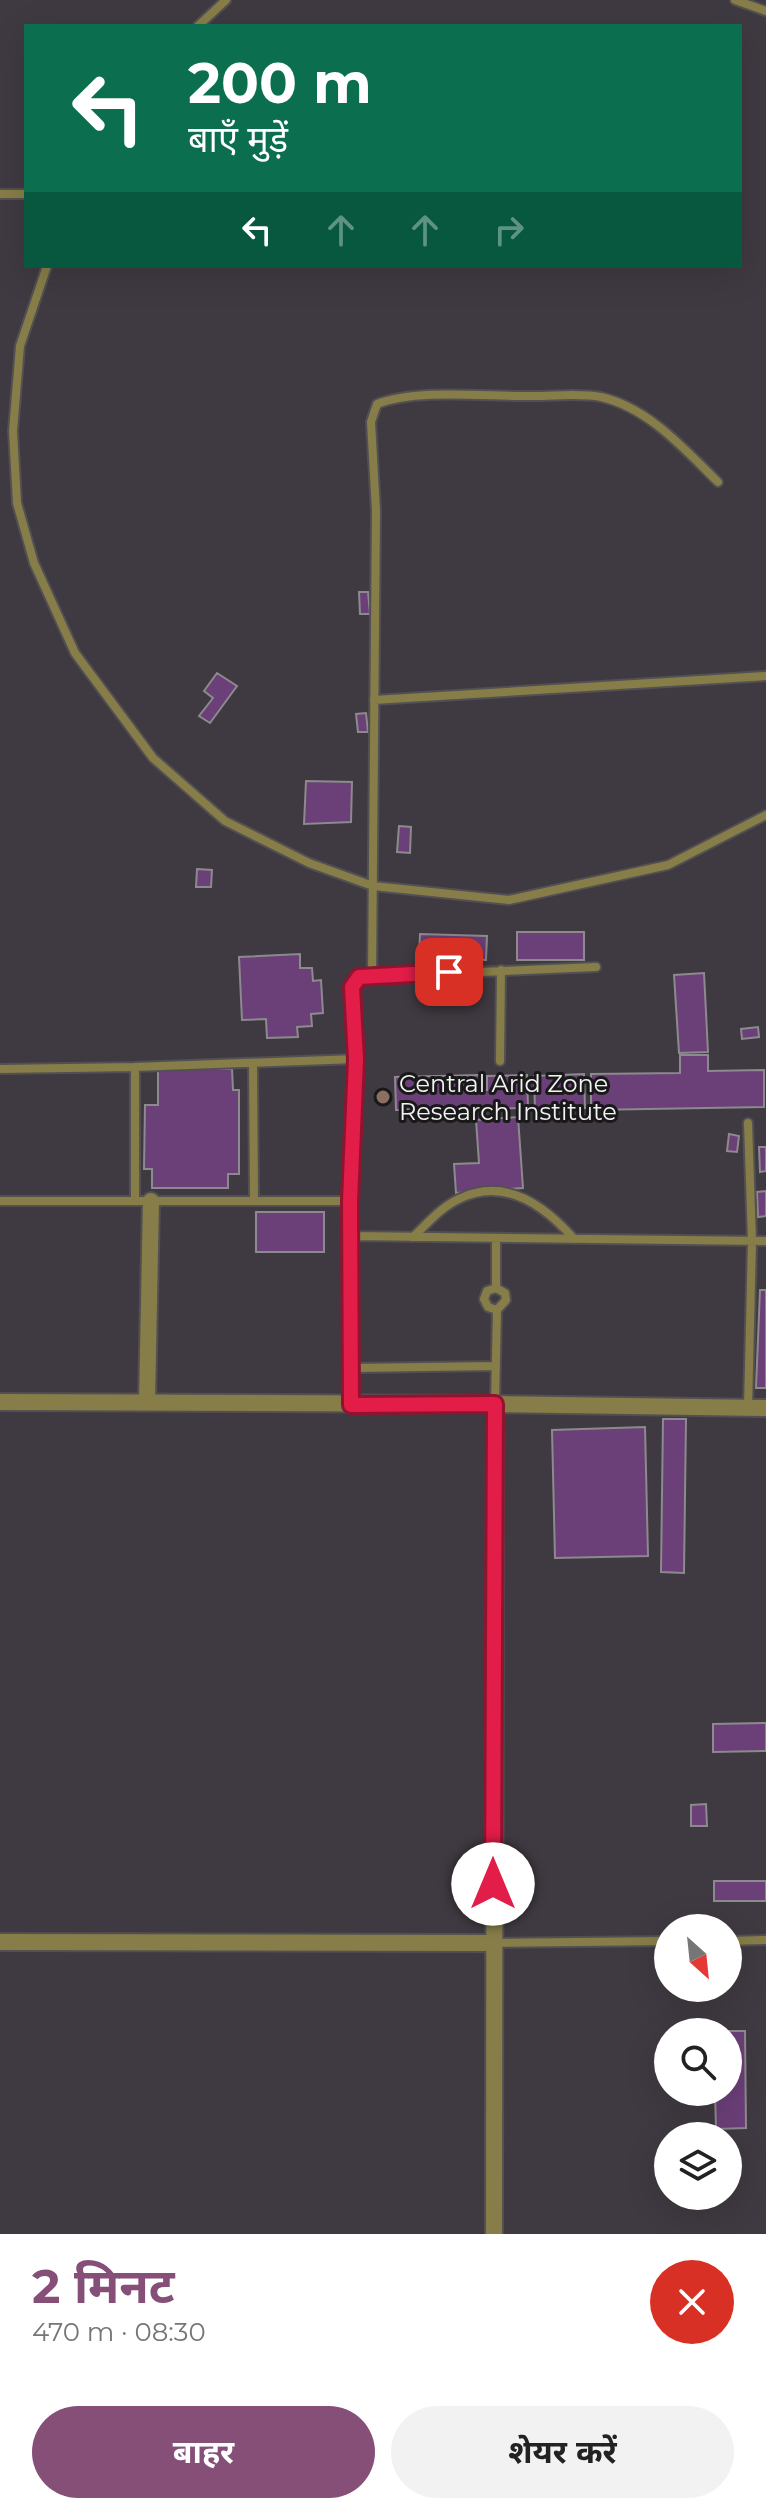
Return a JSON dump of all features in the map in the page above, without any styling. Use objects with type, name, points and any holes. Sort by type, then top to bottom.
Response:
[{"type":"street","points":[[143,1201],[147,1402]]},
{"type":"street","points":[[0,1402],[766,1408]]},
{"type":"street","points":[[494,2234],[495,1404]]},
{"type":"street","points":[[0,1942],[493,1943]]},
{"type":"lane","points":[[200,24],[226,0]]},
{"type":"lane","points":[[736,0],[766,11]]},
{"type":"lane","points":[[0,194],[24,194]]},
{"type":"lane","points":[[46,268],[20,346],[13,431],[17,503],[34,563],[75,653],[153,758],[225,821],[309,863],[373,886],[509,900],[530,898],[668,865],[766,815]]},
{"type":"lane","points":[[372,975],[376,511],[371,422],[377,404],[390,399],[424,397],[601,397],[637,413],[671,435],[718,482]]},
{"type":"lane","points":[[374,700],[766,676]]},
{"type":"lane","points":[[351,1405],[350,1201],[356,1059],[352,987],[359,977],[372,975],[596,967]]},
{"type":"lane","points":[[500,1061],[501,970]]},
{"type":"lane","points":[[0,1069],[356,1059]]},
{"type":"lane","points":[[253,1063],[254,1201]]},
{"type":"lane","points":[[135,1067],[143,1201]]},
{"type":"lane","points":[[748,1123],[752,1241],[748,1408]]},
{"type":"lane","points":[[413,1237],[460,1198],[489,1193],[535,1201],[574,1239]]},
{"type":"lane","points":[[0,1201],[350,1201]]},
{"type":"lane","points":[[352,1236],[766,1241]]},
{"type":"lane","points":[[496,1238],[496,1288]]},
{"type":"lane","points":[[495,1404],[497,1310],[506,1300],[505,1293],[496,1288],[487,1291],[484,1299],[488,1307],[497,1310]]},
{"type":"lane","points":[[353,1368],[496,1366]]},
{"type":"lane","points":[[742,1941],[766,1940]]},
{"type":"lane","points":[[493,1943],[654,1941]]},
{"type":"shaded area","name":"Central Arid Zone Research Institute","points":[[0,0],[766,0],[766,2234],[0,2234]]},
{"type":"building","points":[[359,592],[368,592],[370,614],[360,614]]},
{"type":"building","points":[[217,673],[237,686],[210,723],[199,716],[213,698],[204,691]]},
{"type":"building","points":[[366,713],[368,732],[358,732],[356,714]]},
{"type":"building","points":[[306,781],[352,782],[351,822],[304,824]]},
{"type":"building","points":[[399,826],[411,827],[410,853],[397,852]]},
{"type":"building","points":[[197,869],[212,870],[211,887],[196,887]]},
{"type":"building","points":[[517,932],[584,932],[584,960],[517,960]]},
{"type":"building","points":[[420,934],[487,936],[486,960],[419,958]]},
{"type":"building","points":[[300,954],[300,968],[312,968],[313,981],[321,980],[323,1013],[311,1014],[312,1026],[297,1027],[298,1037],[267,1038],[266,1019],[242,1020],[239,957]]},
{"type":"building","points":[[704,973],[708,1052],[679,1053],[674,975]]},
{"type":"building","points":[[758,1027],[759,1037],[742,1039],[741,1029]]},
{"type":"building","points":[[680,1055],[708,1055],[708,1071],[764,1070],[764,1107],[591,1110],[591,1074],[680,1073]]},
{"type":"building","points":[[158,1069],[232,1069],[233,1090],[239,1090],[239,1174],[228,1174],[228,1188],[152,1188],[152,1169],[144,1169],[145,1105],[158,1105]]},
{"type":"building","points":[[584,1074],[585,1108],[535,1110],[534,1076]]},
{"type":"building","points":[[480,1075],[480,1090],[487,1090],[487,1076],[527,1075],[528,1108],[396,1110],[395,1077]]},
{"type":"building","points":[[518,1117],[523,1188],[456,1193],[454,1164],[479,1163],[476,1120]]},
{"type":"building","points":[[729,1134],[739,1136],[737,1152],[727,1151]]},
{"type":"building","points":[[759,1147],[766,1147],[766,1171],[760,1172]]},
{"type":"building","points":[[766,1191],[766,1216],[758,1217],[757,1192]]},
{"type":"building","points":[[256,1212],[324,1212],[324,1252],[256,1252]]},
{"type":"building","points":[[760,1290],[766,1290],[766,1388],[756,1388]]},
{"type":"building","points":[[663,1419],[686,1419],[684,1573],[661,1572]]},
{"type":"building","points":[[645,1427],[648,1556],[555,1558],[552,1430]]},
{"type":"building","points":[[766,1723],[766,1751],[713,1752],[713,1724]]},
{"type":"building","points":[[706,1804],[707,1826],[691,1826],[691,1805]]},
{"type":"building","points":[[714,1881],[766,1881],[766,1901],[714,1901]]},
{"type":"building","points":[[742,2031],[745,2031],[746,2128],[742,2128],[742,2122],[716,2122],[715,2106],[742,2106]]},
{"type":"place","name":"Central Arid Zone Research Institute","points":[[383,1097]]},
{"type":"route","points":[[449,972],[359,977],[352,987],[356,1059],[350,1201],[351,1405],[495,1404],[493,1884]]}]
